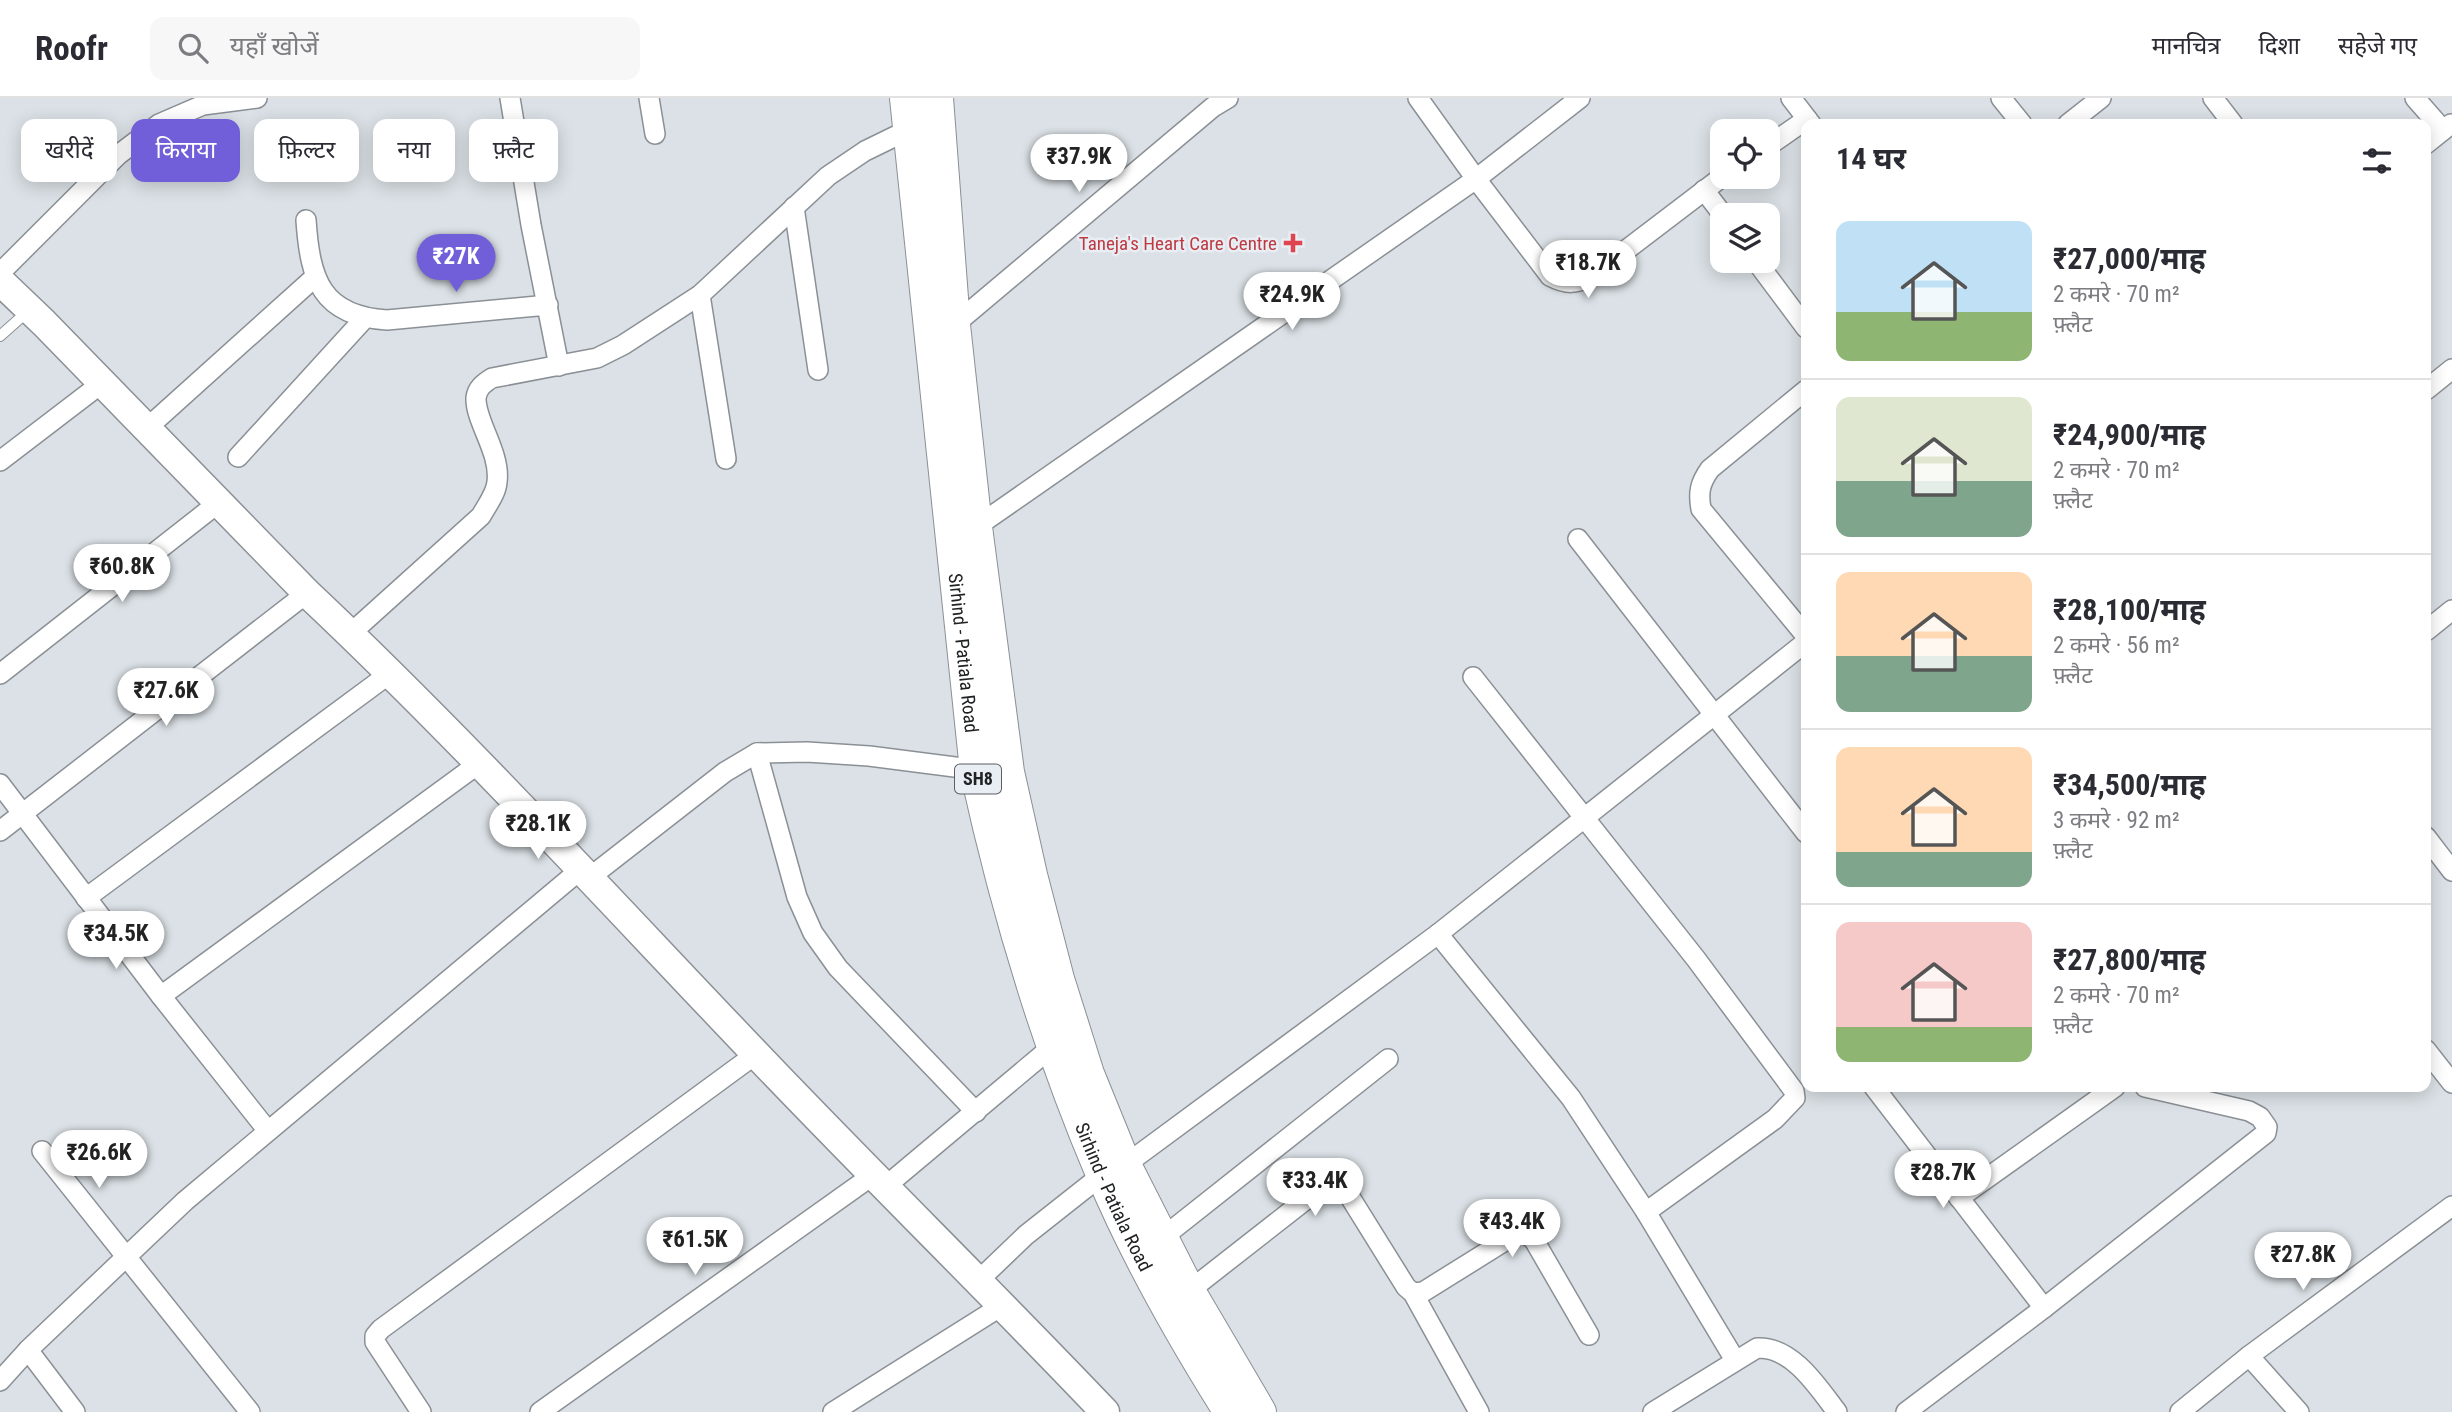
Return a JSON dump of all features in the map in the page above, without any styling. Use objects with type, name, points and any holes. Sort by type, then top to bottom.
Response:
[{"type":"main road","name":"Sirhind - Patiala Road","points":[[906,98],[976,770],[991,837],[1053,1046],[1113,1170],[1162,1296],[1197,1361],[1230,1412]]},
{"type":"main road","points":[[937,98],[954,325],[976,527],[1008,772],[1031,875],[1113,1170],[1162,1238],[1189,1291],[1260,1412]]},
{"type":"street","points":[[0,273],[118,155],[159,124],[203,102],[257,98]]},
{"type":"street","points":[[510,98],[531,225],[559,366]]},
{"type":"street","points":[[649,98],[655,134]]},
{"type":"street","points":[[1418,98],[1550,276],[1563,283],[1577,283],[1592,276],[1710,186]]},
{"type":"street","points":[[976,527],[1476,179],[1580,98]]},
{"type":"street","points":[[1791,98],[1807,119]]},
{"type":"street","points":[[2001,98],[2018,119]]},
{"type":"street","points":[[2074,119],[2101,98]]},
{"type":"street","points":[[2213,98],[2229,119]]},
{"type":"street","points":[[2415,98],[2447,127],[2431,140]]},
{"type":"street","points":[[954,325],[1218,101]]},
{"type":"street","points":[[1780,139],[1801,126]]},
{"type":"street","points":[[350,634],[481,516],[492,499],[498,483],[497,471],[477,406],[476,396],[481,384],[492,377],[597,358],[623,345],[700,295],[828,176],[865,151],[908,130]]},
{"type":"street","points":[[1704,190],[1714,203]]},
{"type":"street","points":[[794,207],[818,370]]},
{"type":"street","points":[[306,220],[308,249],[315,277],[327,296],[341,309],[364,319],[387,320],[548,305]]},
{"type":"street","points":[[1765,273],[1801,321]]},
{"type":"street","points":[[146,429],[315,277]]},
{"type":"street","points":[[0,281],[478,764],[1105,1412]]},
{"type":"street","points":[[700,295],[726,459]]},
{"type":"street","points":[[238,457],[364,319]]},
{"type":"street","points":[[2431,386],[2452,369]]},
{"type":"street","points":[[0,461],[102,383]]},
{"type":"street","points":[[1801,394],[1710,469],[1701,482],[1698,494],[1702,509],[1801,630]]},
{"type":"street","points":[[0,674],[218,503]]},
{"type":"street","points":[[1578,539],[1801,827]]},
{"type":"street","points":[[0,831],[307,593]]},
{"type":"street","points":[[2431,625],[2452,610]]},
{"type":"street","points":[[978,1281],[1026,1235],[1438,933],[1801,646]]},
{"type":"street","points":[[86,898],[388,674]]},
{"type":"street","points":[[1473,677],[1586,816],[1794,1091],[1795,1098],[1774,1119],[1646,1212]]},
{"type":"street","points":[[0,1381],[126,1254],[268,1131],[585,874],[725,772],[757,753],[807,752],[869,755],[1008,772]]},
{"type":"street","points":[[757,753],[797,897],[813,933],[838,968],[975,1112]]},
{"type":"street","points":[[161,996],[478,764]]},
{"type":"street","points":[[0,784],[161,996],[268,1131]]},
{"type":"street","points":[[2431,850],[2452,871]]},
{"type":"street","points":[[1438,933],[1572,1098],[1646,1212],[1735,1360]]},
{"type":"street","points":[[540,1412],[880,1181],[975,1112],[1053,1046]]},
{"type":"street","points":[[421,1412],[375,1342],[381,1329],[756,1054]]},
{"type":"street","points":[[2431,1056],[2452,1083]]},
{"type":"street","points":[[1162,1238],[1388,1059]]},
{"type":"street","points":[[1878,1092],[2044,1308]]},
{"type":"street","points":[[1959,1198],[2108,1092]]},
{"type":"street","points":[[1906,1412],[2044,1308],[2266,1133],[2267,1127],[2260,1117],[2249,1111],[2167,1092]]},
{"type":"street","points":[[41,1150],[250,1412]]},
{"type":"street","points":[[1189,1291],[1313,1194],[1335,1183],[1345,1189],[1406,1287],[1413,1293],[1479,1412]]},
{"type":"street","points":[[2180,1412],[2249,1356],[2452,1206]]},
{"type":"street","points":[[1413,1293],[1423,1292],[1516,1234],[1525,1233],[1534,1240],[1589,1335]]},
{"type":"street","points":[[834,1412],[1003,1305]]},
{"type":"street","points":[[1653,1412],[1735,1360],[1757,1348],[1770,1347],[1782,1353],[1815,1382],[1837,1412]]},
{"type":"street","points":[[28,1350],[75,1412]]},
{"type":"street","points":[[2249,1356],[2300,1412]]},
{"type":"lane","points":[[0,336],[30,309]]},
{"type":"place","name":"Taneja's Heart Care Centre","points":[[1293,243]]}]
